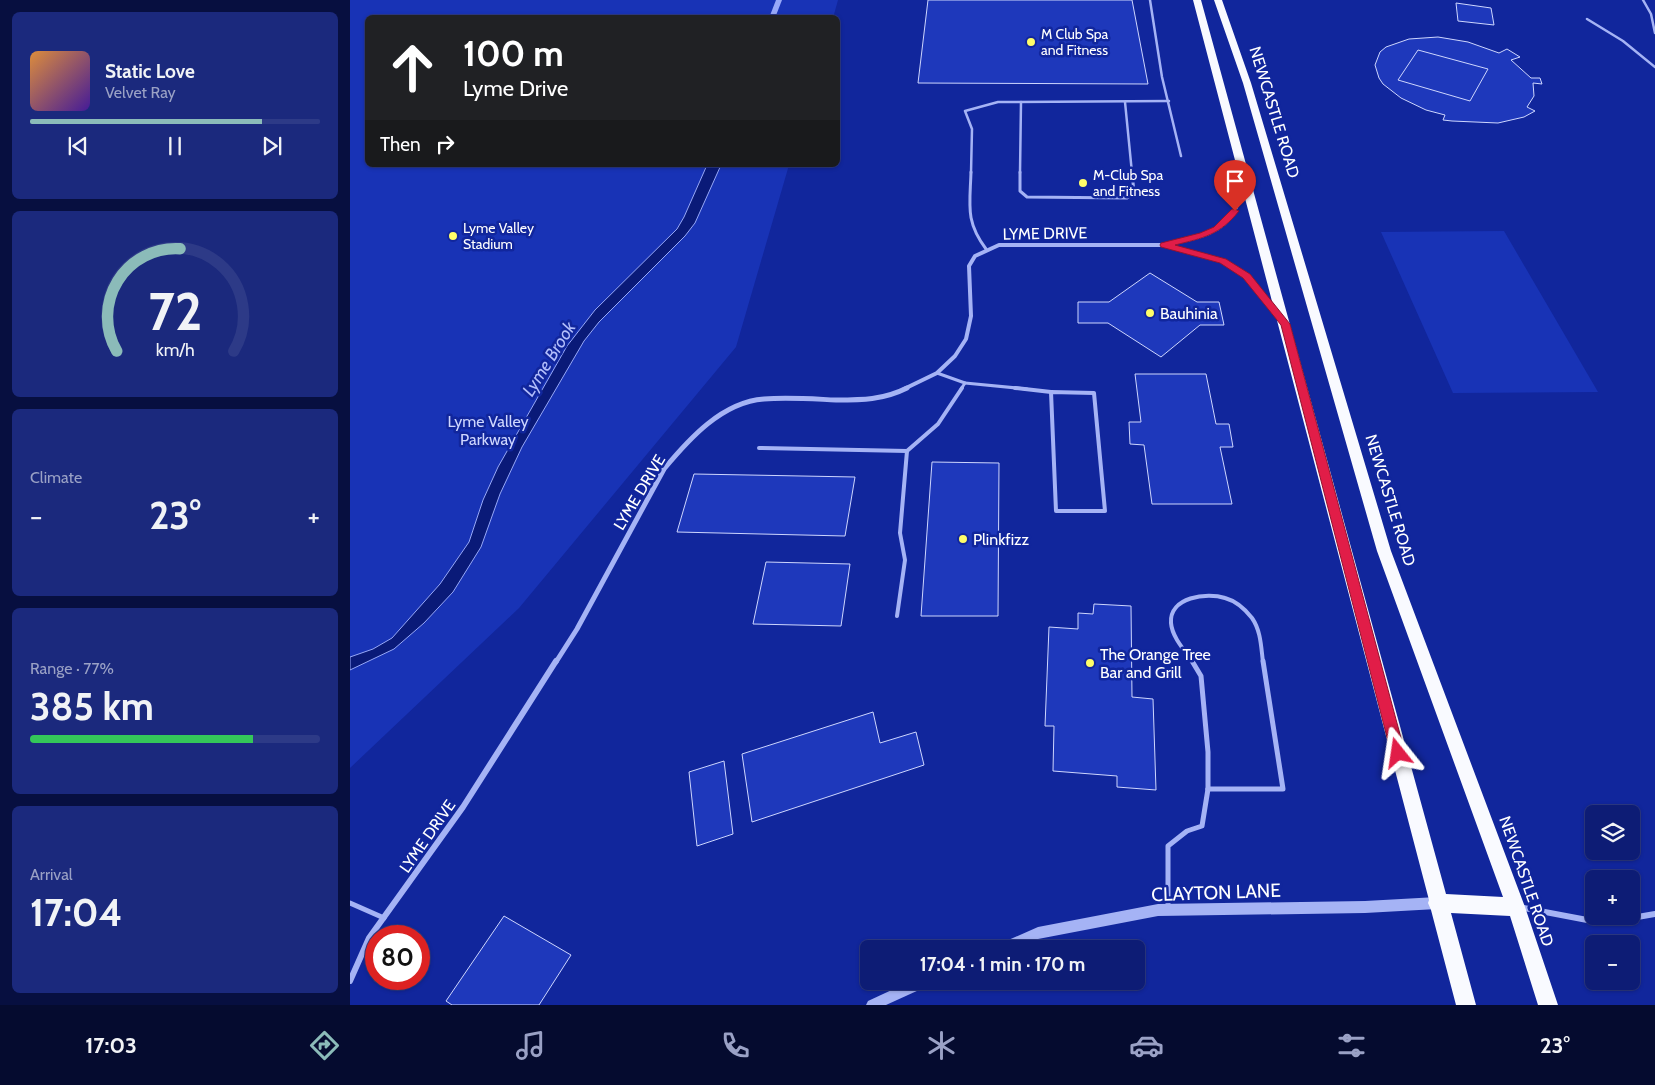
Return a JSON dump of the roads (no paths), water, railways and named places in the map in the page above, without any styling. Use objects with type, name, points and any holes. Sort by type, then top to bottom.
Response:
[{"type":"highway","points":[[1197,0],[1285,324],[1437,903],[1466,1005]]},
{"type":"highway","name":"NEWCASTLE ROAD","points":[[1218,0],[1247,83],[1384,551],[1516,906],[1548,1005]]},
{"type":"highway","points":[[1437,903],[1516,906]]},
{"type":"street","name":"LYME DRIVE","points":[[350,981],[369,938],[463,806],[577,629],[664,469],[682,447],[726,412],[744,404],[763,399],[872,400],[895,394],[937,373],[954,356],[966,339],[971,316],[968,266],[975,256],[986,249],[999,245],[1017,244],[1164,245],[1203,235],[1217,229],[1235,211],[1245,179]]},
{"type":"street","name":"LYME DRIVE","points":[[1164,245],[1223,261],[1246,276],[1285,324]]},
{"type":"street","name":"CLAYTON LANE","points":[[1021,940],[1038,932],[1168,910],[1365,907],[1437,903]]},
{"type":"street","points":[[1516,906],[1604,923],[1655,914]]},
{"type":"street","points":[[872,1005],[906,990]]},
{"type":"lane","points":[[1150,0],[1162,77],[1181,156]]},
{"type":"lane","points":[[1643,0],[1651,14],[1655,34]]},
{"type":"lane","points":[[1587,19],[1623,41],[1655,67]]},
{"type":"lane","points":[[986,249],[975,234],[970,218],[972,129],[965,112],[998,102],[1169,101]]},
{"type":"lane","points":[[1021,102],[1020,191],[1023,194],[1027,197],[1127,198],[1134,193],[1125,102]]},
{"type":"lane","points":[[937,373],[965,383],[1051,392],[1094,394],[1104,511],[1056,510],[1051,392]]},
{"type":"lane","points":[[759,448],[907,451],[938,424],[965,383]]},
{"type":"lane","points":[[897,616],[905,560],[900,533],[907,451]]},
{"type":"lane","points":[[1168,910],[1168,846],[1187,831],[1202,826],[1206,814],[1208,788],[1201,676],[1196,663],[1176,636],[1171,622],[1177,605],[1200,597],[1219,596],[1247,611],[1254,618],[1258,630],[1283,789],[1208,788]]},
{"type":"lane","points":[[350,903],[384,918]]},
{"type":"waterway","name":"Lyme Brook","points":[[773,15],[779,0]]},
{"type":"place","name":"M Club Spa and Fitness","points":[[1031,42]]},
{"type":"place","name":"M-Club Spa and Fitness","points":[[1083,183]]},
{"type":"place","name":"Lyme Valley Stadium","points":[[453,236]]},
{"type":"place","name":"Bauhinia","points":[[1150,313]]},
{"type":"place","name":"Plinkfizz","points":[[963,539]]},
{"type":"place","name":"The Orange Tree Bar and Grill","points":[[1090,663]]},
{"type":"park label","name":"Lyme Valley Parkway","points":[[488,430]]}]
